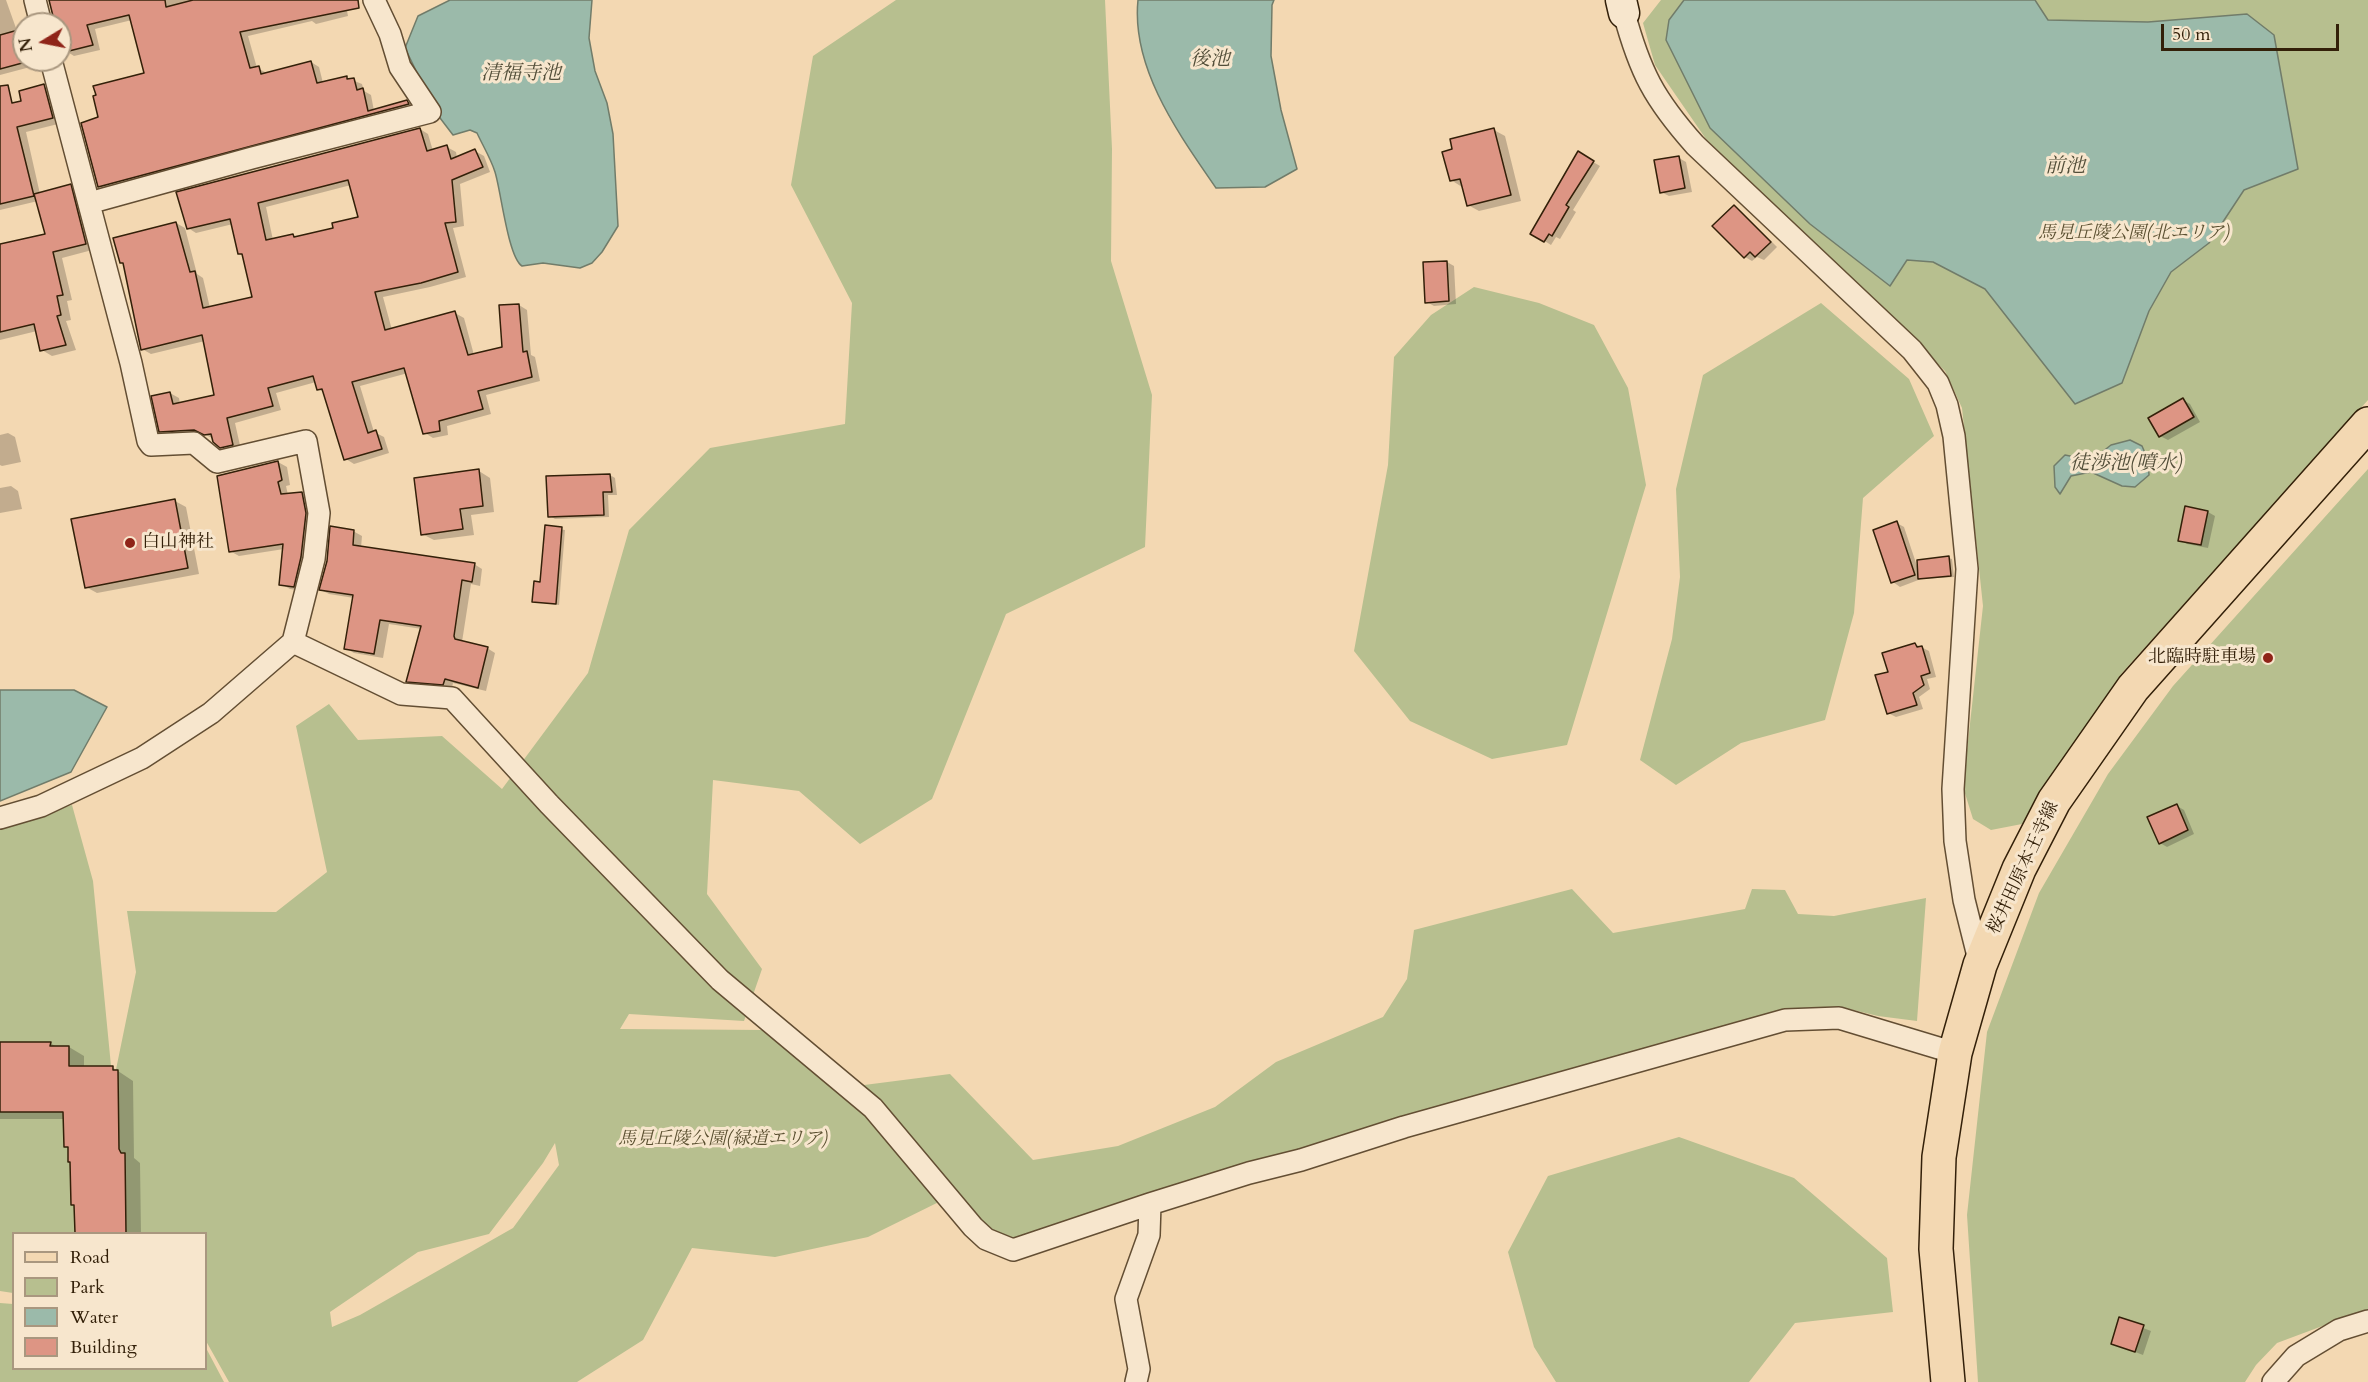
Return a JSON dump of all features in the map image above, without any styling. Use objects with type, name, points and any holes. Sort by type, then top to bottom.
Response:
[{"type":"main road","name":"桜井田原本王寺線","points":[[1948,1382],[1935,1249],[1939,1157],[1955,1053],[1980,965],[2019,869],[2054,801],[2133,688],[2368,424]]},
{"type":"street","points":[[89,203],[430,112],[399,67],[390,34],[374,0]]},
{"type":"street","points":[[1623,6],[1635,53],[1652,90],[1675,123],[1695,145],[1912,350],[1938,383],[1947,405],[1954,436],[1967,569],[1953,789],[1955,841],[1964,900],[1980,965]]},
{"type":"street","points":[[0,818],[41,806],[142,758],[211,714],[293,642],[314,559],[320,513],[306,441],[217,462],[194,443],[151,446],[54,72]]},
{"type":"street","points":[[293,642],[402,694],[452,698],[556,812],[720,980],[873,1108],[973,1227],[986,1239],[1013,1250],[1150,1204],[1426,1120],[1785,1020],[1839,1018],[1955,1053]]},
{"type":"street","points":[[1136,1382],[1139,1369],[1126,1299],[1149,1235],[1150,1204]]},
{"type":"street","points":[[2273,1382],[2296,1356],[2339,1330],[2368,1321]]},
{"type":"green space","name":"馬見丘陵公園(緑道エリア)","points":[[896,0],[1105,0],[1112,149],[1111,261],[1152,395],[1145,547],[1006,614],[932,799],[860,844],[799,791],[713,780],[707,894],[762,969],[744,1021],[629,1014],[620,1029],[765,1030],[833,1089],[950,1074],[1033,1160],[1118,1146],[1215,1107],[1276,1062],[1383,1017],[1407,979],[1414,930],[1572,889],[1613,933],[1745,909],[1752,889],[1785,890],[1798,914],[1834,916],[1926,898],[1917,1021],[1878,1016],[1841,1007],[1793,1009],[1724,1027],[1014,1242],[991,1234],[953,1195],[868,1237],[775,1257],[692,1248],[643,1340],[577,1382],[229,1382],[207,1343],[207,1232],[12,1232],[12,1293],[0,1291],[0,1082],[112,1089],[136,972],[127,911],[276,912],[327,872],[296,726],[329,704],[358,740],[442,736],[502,789],[588,673],[629,530],[710,448],[845,424],[852,303],[791,185],[813,56]],"holes":[[[555,1143],[559,1165],[513,1228],[360,1315],[332,1327],[330,1312],[418,1252],[489,1234],[543,1163]]]},
{"type":"green space","name":"馬見丘陵公園(北エリア)","points":[[1661,0],[2368,0],[2368,400],[2122,673],[2022,824],[1991,830],[1973,819],[1963,787],[1983,606],[1962,408],[1945,371],[1706,139],[1655,65],[1643,23]]},
{"type":"green space","points":[[1474,287],[1539,303],[1594,325],[1628,388],[1646,485],[1567,745],[1492,759],[1410,721],[1354,651],[1388,465],[1394,357],[1431,315]]},
{"type":"green space","points":[[1821,303],[1909,379],[1934,436],[1863,498],[1854,613],[1825,720],[1741,743],[1676,785],[1640,760],[1672,639],[1680,577],[1676,489],[1703,375]]},
{"type":"green space","points":[[2368,469],[2368,1309],[2277,1343],[2256,1365],[2245,1382],[1978,1382],[1967,1215],[1987,1032],[2039,893],[2108,774],[2173,686]]},
{"type":"green space","points":[[72,805],[93,881],[111,1066],[86,1081],[0,1073],[0,827]]},
{"type":"green space","points":[[1679,1137],[1794,1178],[1887,1258],[1893,1312],[1795,1323],[1749,1382],[1556,1382],[1534,1347],[1508,1252],[1548,1176]]},
{"type":"green space","points":[[0,1303],[12,1304],[12,1370],[207,1370],[207,1350],[224,1382],[0,1382]]},
{"type":"water","name":"清福寺池","points":[[450,0],[592,0],[589,38],[595,71],[607,103],[613,134],[618,226],[602,252],[592,263],[580,268],[543,263],[522,266],[517,260],[509,237],[495,172],[477,133],[470,130],[453,135],[437,114],[405,48],[418,16]]},
{"type":"water","name":"後池","points":[[1138,0],[1274,0],[1271,56],[1281,110],[1297,169],[1265,187],[1216,188],[1173,123],[1150,76],[1142,51],[1138,26]]},
{"type":"water","name":"前池","points":[[1684,0],[2035,0],[2048,20],[2148,22],[2247,14],[2274,35],[2298,169],[2244,190],[2209,243],[2171,272],[2149,311],[2122,383],[2075,404],[1985,289],[1933,262],[1907,260],[1890,286],[1810,224],[1710,128],[1666,40],[1669,20]]},
{"type":"water","name":"徒渉池(噴水)","points":[[2130,440],[2142,446],[2148,460],[2149,475],[2135,487],[2122,486],[2091,472],[2071,476],[2060,494],[2055,487],[2054,466],[2065,455],[2080,458],[2097,456],[2111,445]]},
{"type":"water","points":[[0,690],[74,690],[107,707],[71,772],[0,801]]},
{"type":"building","points":[[49,0],[165,0],[166,7],[193,0],[358,0],[359,8],[240,32],[250,68],[259,66],[261,74],[311,61],[317,83],[347,76],[347,79],[354,78],[357,90],[363,88],[368,111],[407,100],[409,104],[98,187],[81,123],[98,117],[93,86],[144,73],[129,15],[87,25],[93,45],[72,50],[72,12],[52,12]]},
{"type":"building","points":[[12,32],[12,66],[0,69],[0,35]]},
{"type":"building","points":[[44,84],[53,118],[17,127],[34,196],[0,204],[0,86],[8,85],[12,103],[21,101],[19,91]]},
{"type":"building","points":[[420,128],[427,151],[447,145],[451,159],[475,149],[483,167],[452,180],[456,222],[445,223],[458,272],[421,283],[375,292],[385,330],[455,311],[468,355],[502,347],[499,305],[519,304],[523,352],[527,351],[532,377],[478,391],[483,409],[439,421],[440,431],[423,434],[404,368],[352,382],[368,433],[376,430],[382,449],[344,460],[322,389],[317,390],[313,376],[268,388],[273,406],[227,418],[233,445],[220,448],[213,442],[211,434],[204,435],[194,430],[159,432],[151,396],[170,392],[173,404],[214,395],[202,335],[141,350],[123,263],[120,263],[113,238],[176,222],[190,272],[195,271],[203,308],[252,297],[242,254],[238,254],[230,219],[187,229],[176,192]],"holes":[[[348,180],[358,217],[332,223],[333,228],[294,237],[293,234],[266,240],[258,203]]]},
{"type":"building","points":[[1494,128],[1511,195],[1467,206],[1460,179],[1450,181],[1442,152],[1452,149],[1450,139]]},
{"type":"building","points":[[1578,151],[1594,161],[1566,205],[1569,207],[1552,236],[1549,234],[1544,242],[1530,234]]},
{"type":"building","points":[[1679,156],[1685,188],[1660,193],[1654,160]]},
{"type":"building","points":[[71,184],[86,244],[53,252],[63,295],[57,296],[61,315],[57,316],[66,345],[40,351],[34,324],[0,332],[0,244],[45,234],[34,194]]},
{"type":"building","points":[[1734,205],[1771,242],[1755,257],[1750,252],[1744,258],[1712,226]]},
{"type":"building","points":[[1447,261],[1449,301],[1425,303],[1423,262]]},
{"type":"building","points":[[2183,398],[2194,417],[2159,437],[2148,418]]},
{"type":"building","points":[[278,461],[282,480],[278,482],[281,494],[302,492],[306,513],[301,557],[294,587],[279,585],[283,544],[229,552],[217,476]]},
{"type":"building","points":[[479,469],[483,506],[460,509],[463,529],[421,535],[414,478]]},
{"type":"building","points":[[610,474],[612,492],[603,492],[604,515],[548,517],[546,476]]},
{"type":"building","name":"白山神社","points":[[175,499],[188,568],[85,588],[71,519]]},
{"type":"building","points":[[2185,506],[2208,511],[2201,545],[2178,541]]},
{"type":"building","points":[[1897,521],[1915,575],[1891,583],[1873,530]]},
{"type":"building","points":[[545,525],[562,527],[556,604],[532,602],[534,581],[540,582]]},
{"type":"building","points":[[330,526],[354,530],[353,545],[475,563],[472,582],[462,580],[454,636],[455,639],[488,647],[478,688],[445,679],[443,685],[406,682],[421,626],[380,620],[374,654],[344,649],[353,595],[319,590],[327,561]]},
{"type":"building","points":[[1949,556],[1951,576],[1918,579],[1917,560]]},
{"type":"building","points":[[1915,643],[1917,647],[1922,646],[1930,673],[1921,676],[1924,685],[1913,693],[1917,705],[1887,714],[1875,675],[1888,672],[1882,653]]},
{"type":"building","points":[[2177,804],[2188,830],[2159,844],[2147,817]]},
{"type":"building","points":[[0,1042],[51,1042],[50,1046],[69,1046],[69,1066],[113,1066],[113,1070],[118,1070],[119,1149],[121,1153],[125,1153],[126,1232],[75,1232],[74,1205],[71,1205],[70,1162],[68,1162],[68,1147],[64,1147],[63,1112],[0,1112]]},
{"type":"building","points":[[2119,1317],[2144,1325],[2135,1352],[2111,1344]]},
{"type":"place","name":"白山神社","points":[[130,543]]},
{"type":"place","name":"北臨時駐車場","points":[[2268,658]]}]
